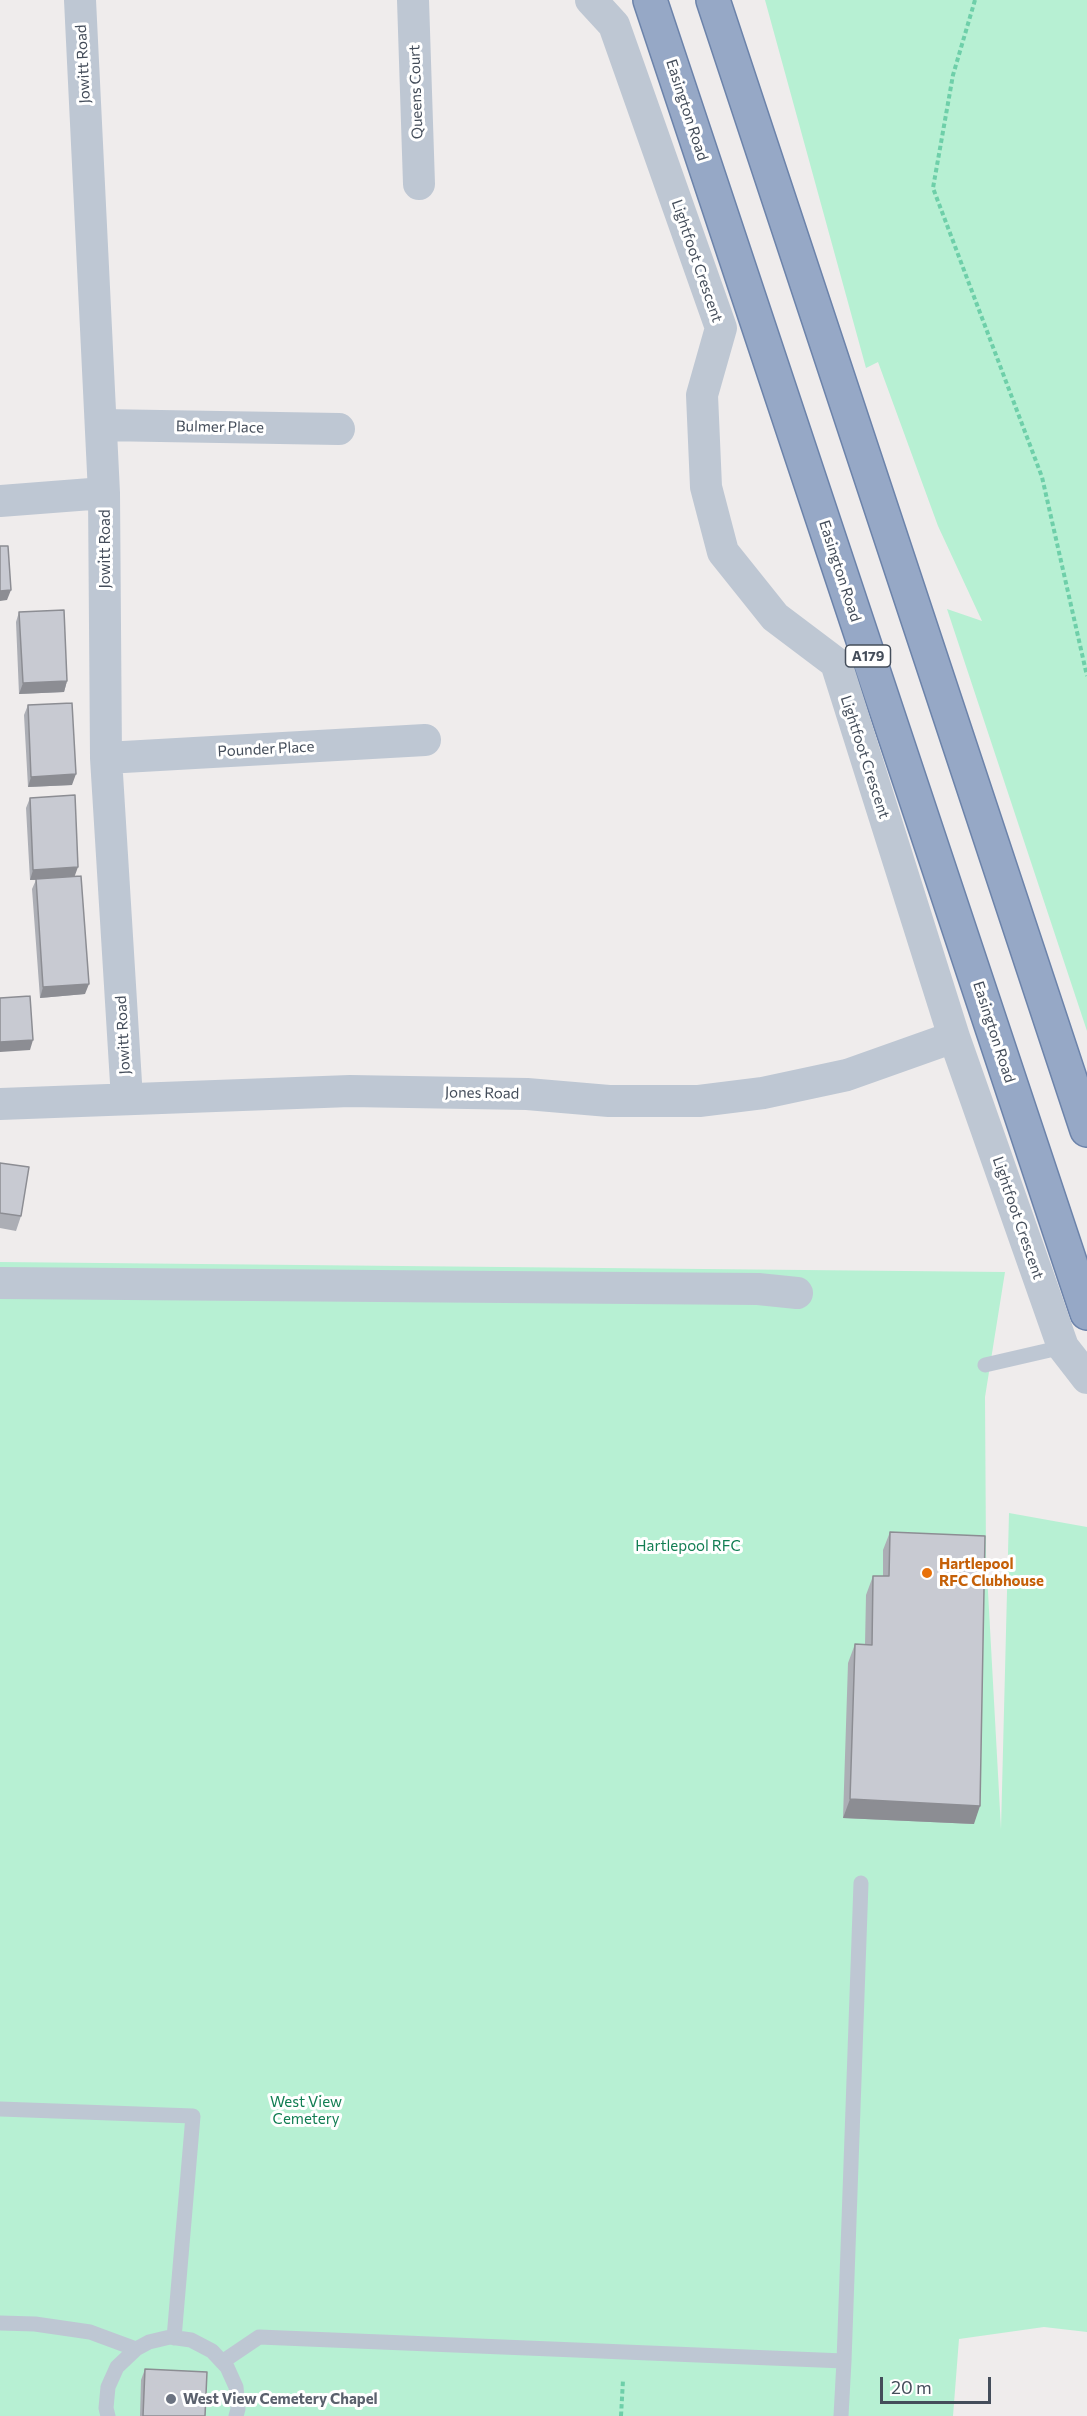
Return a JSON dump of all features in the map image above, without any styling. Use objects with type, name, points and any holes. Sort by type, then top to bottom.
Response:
[{"type":"highway","name":"Easington Road","points":[[650,0],[1087,1313]]},
{"type":"highway","points":[[713,0],[1087,1130]]},
{"type":"street","name":"Jowitt Road","points":[[80,0],[104,493],[106,758],[127,1099]]},
{"type":"street","name":"Queens Court","points":[[412,0],[419,184]]},
{"type":"street","name":"Lightfoot Crescent","points":[[591,0],[614,25],[721,328],[702,395],[706,487],[723,552],[775,617],[836,663],[954,1037],[1063,1347],[1087,1378]]},
{"type":"street","name":"Bulmer Place","points":[[101,425],[339,429]]},
{"type":"street","points":[[0,501],[104,493]]},
{"type":"street","name":"Pounder Place","points":[[106,758],[425,740]]},
{"type":"street","name":"Jones Road","points":[[0,1104],[350,1091],[527,1094],[609,1101],[699,1101],[763,1093],[847,1075],[954,1037]]},
{"type":"street","points":[[0,1283],[758,1289],[797,1293]]},
{"type":"lane","points":[[985,1365],[1063,1347]]},
{"type":"lane","points":[[841,2416],[861,1883]]},
{"type":"lane","points":[[0,2109],[193,2116],[174,2338]]},
{"type":"lane","points":[[0,2323],[35,2324],[90,2332],[136,2349]]},
{"type":"lane","points":[[222,2362],[260,2337],[844,2361]]},
{"type":"lane","points":[[108,2416],[106,2408],[108,2387],[117,2367],[136,2349],[149,2342],[174,2338],[192,2340],[212,2351],[227,2367],[236,2387],[238,2409],[236,2416]]},
{"type":"path","points":[[975,0],[953,75],[933,188],[1042,477],[1087,676]]},
{"type":"path","points":[[621,2416],[625,2352]]},
{"type":"green space","points":[[765,0],[1087,0],[1087,1031],[947,609],[982,621],[938,526],[878,362],[866,368]]},
{"type":"green space","points":[[0,1262],[1005,1272],[985,1397],[986,1555],[1001,1829],[1009,1513],[1087,1527],[1087,2332],[1044,2327],[959,2339],[953,2416],[0,2416]]},
{"type":"building","points":[[0,546],[8,546],[11,590],[0,591]]},
{"type":"building","points":[[64,610],[67,681],[23,683],[19,612]]},
{"type":"building","points":[[72,703],[76,774],[31,777],[28,705]]},
{"type":"building","points":[[75,795],[78,867],[33,870],[30,798]]},
{"type":"building","points":[[81,876],[89,984],[43,987],[36,879]]},
{"type":"building","points":[[30,996],[33,1040],[0,1042],[0,998]]},
{"type":"building","points":[[0,1163],[29,1167],[21,1216],[0,1213]]},
{"type":"building","points":[[890,1532],[985,1536],[980,1806],[850,1799],[855,1644],[872,1645],[873,1576],[889,1576]]},
{"type":"building","name":"West View Cemetery Chapel","points":[[145,2369],[207,2372],[205,2416],[143,2416]]},
{"type":"place","name":"Hartlepool RFC Clubhouse","points":[[927,1573]]},
{"type":"place","name":"West View Cemetery Chapel","points":[[171,2399]]},
{"type":"park label","name":"Hartlepool RFC","points":[[688,1546]]},
{"type":"park label","name":"West View Cemetery","points":[[306,2110]]}]
